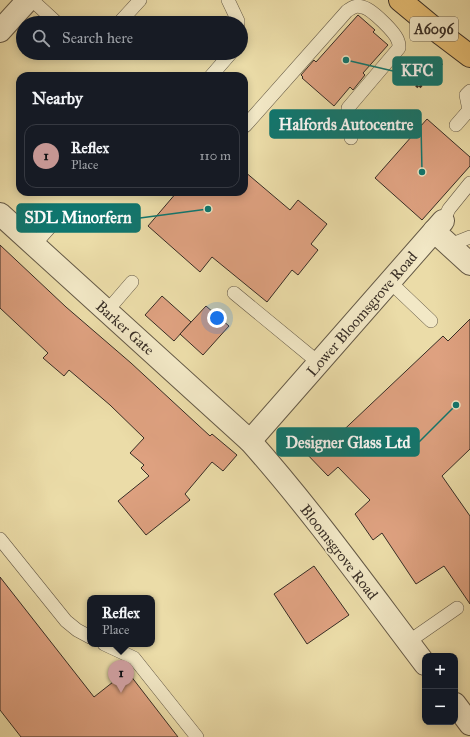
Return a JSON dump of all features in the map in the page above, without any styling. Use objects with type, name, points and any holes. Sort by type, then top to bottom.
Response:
[{"type":"main road","name":"A6096","points":[[400,0],[470,56]]},
{"type":"street","points":[[3,23],[28,0]]},
{"type":"street","name":"Barker Gate","points":[[0,214],[250,442]]},
{"type":"street","points":[[442,232],[470,264]]},
{"type":"street","name":"Lower Bloomsgrove Road","points":[[250,442],[390,282],[442,232]]},
{"type":"street","name":"Bloomsgrove Road","points":[[250,442],[276,471],[321,527],[422,660]]},
{"type":"street","points":[[458,708],[470,724]]},
{"type":"lane","points":[[32,0],[49,16]]},
{"type":"lane","points":[[125,16],[140,0]]},
{"type":"lane","points":[[228,0],[236,16]]},
{"type":"lane","points":[[248,123],[348,11],[355,6],[363,7],[369,10],[394,34],[399,41],[399,48],[348,108],[352,138]]},
{"type":"lane","points":[[214,72],[225,60]]},
{"type":"lane","points":[[456,125],[469,110],[466,95],[470,90]]},
{"type":"lane","name":"Lower Bloomsgrove Road","points":[[442,232],[449,209],[470,183]]},
{"type":"lane","points":[[34,245],[59,217]]},
{"type":"lane","points":[[442,232],[470,237]]},
{"type":"lane","points":[[107,311],[132,282]]},
{"type":"lane","points":[[390,282],[431,321]]},
{"type":"lane","points":[[234,292],[319,363]]},
{"type":"lane","points":[[0,539],[66,621],[77,630],[87,635]]},
{"type":"lane","points":[[408,642],[457,608]]},
{"type":"lane","points":[[110,647],[134,658],[197,737]]},
{"type":"building","points":[[358,15],[375,30],[373,32],[388,45],[363,73],[365,75],[353,90],[350,87],[334,106],[302,78],[303,77],[301,75],[314,60],[316,62]]},
{"type":"building","points":[[427,119],[470,157],[470,166],[422,220],[375,178]]},
{"type":"building","points":[[248,174],[290,210],[298,200],[327,224],[311,244],[318,250],[298,275],[292,270],[267,302],[212,257],[200,272],[148,226],[174,196],[248,196]]},
{"type":"building","points":[[0,245],[66,307],[131,363],[210,436],[212,434],[237,455],[223,471],[212,462],[185,494],[190,500],[146,535],[118,501],[149,476],[141,468],[144,465],[130,453],[144,438],[110,405],[69,370],[64,376],[43,358],[48,353],[0,308]]},
{"type":"building","points":[[162,296],[191,322],[174,341],[145,315]]},
{"type":"building","points":[[206,306],[229,326],[203,355],[180,334]]},
{"type":"building","points":[[470,319],[470,449],[442,476],[470,516],[470,604],[444,566],[416,584],[382,533],[373,540],[355,514],[370,500],[338,467],[328,476],[302,449],[322,430],[332,441],[443,336],[448,341]]},
{"type":"building","points":[[314,566],[349,615],[307,644],[274,594]]},
{"type":"building","points":[[0,577],[94,697],[127,671],[178,737],[21,737],[0,710]]},
{"type":"place","name":"KFC","points":[[346,60]]},
{"type":"place","name":"Halfords Autocentre","points":[[422,172]]},
{"type":"place","name":"SDL Minorfern","points":[[208,209]]},
{"type":"place","name":"Designer Glass Ltd","points":[[456,405]]},
{"type":"place","name":"Reflex","points":[[121,693]]}]
